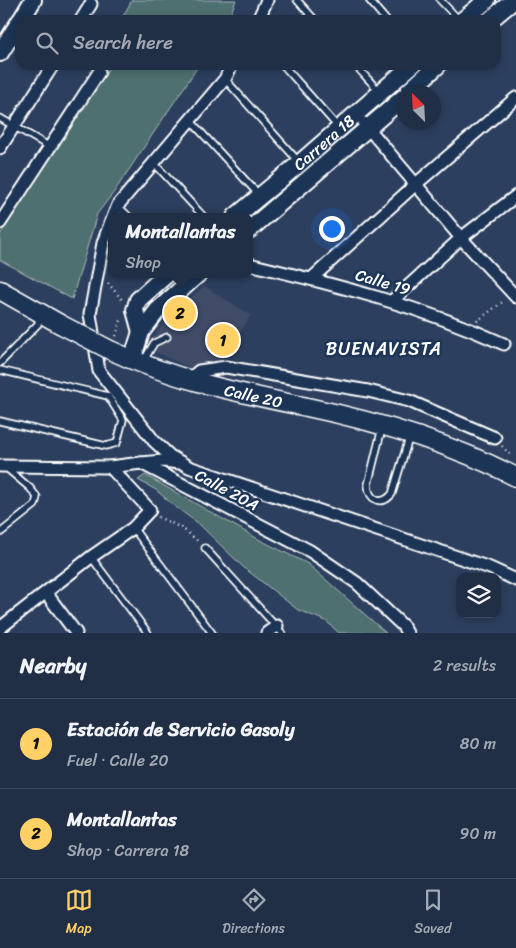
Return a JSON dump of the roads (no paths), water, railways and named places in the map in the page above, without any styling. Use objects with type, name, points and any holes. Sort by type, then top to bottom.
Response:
[{"type":"main road","points":[[23,15],[33,0]]},
{"type":"main road","points":[[469,15],[487,0]]},
{"type":"main road","points":[[496,15],[514,0]]},
{"type":"main road","points":[[0,52],[15,28]]},
{"type":"main road","name":"Carrera 18","points":[[240,213],[406,70]]},
{"type":"main road","points":[[416,85],[432,70]]},
{"type":"main road","name":"Carrera 18","points":[[253,227],[396,104]]},
{"type":"main road","points":[[141,332],[130,307],[163,278]]},
{"type":"main road","points":[[137,362],[141,332],[157,311],[194,278]]},
{"type":"main road","name":"Calle 20","points":[[0,290],[39,314],[112,345],[137,362],[187,380],[410,433],[454,449],[516,477]]},
{"type":"street","points":[[260,15],[267,0]]},
{"type":"street","points":[[83,15],[87,2]]},
{"type":"street","points":[[0,148],[50,70]]},
{"type":"street","points":[[115,213],[118,205],[152,162],[225,79],[230,70]]},
{"type":"street","points":[[0,222],[99,72]]},
{"type":"street","points":[[311,279],[416,184],[516,98]]},
{"type":"street","points":[[357,114],[461,238],[515,295]]},
{"type":"street","points":[[393,300],[461,238],[516,196]]},
{"type":"street","points":[[108,229],[103,242],[90,314],[98,371],[154,441],[182,463]]},
{"type":"street","name":"Calle 19","points":[[253,265],[393,300],[468,327],[504,344]]},
{"type":"street","points":[[187,380],[199,371],[226,367],[368,391],[409,401],[495,438]]},
{"type":"street","points":[[2,466],[110,467],[163,461],[182,463],[490,568],[516,580]]},
{"type":"street","name":"Calle 20A","points":[[141,463],[310,551],[356,582],[381,604],[407,633]]},
{"type":"street","points":[[0,628],[91,557],[133,528],[150,510],[110,467]]},
{"type":"street","points":[[46,593],[76,633]]},
{"type":"street","points":[[267,633],[280,629]]},
{"type":"lane","points":[[297,0],[310,15]]},
{"type":"lane","points":[[368,0],[382,15]]},
{"type":"lane","points":[[440,0],[454,15]]},
{"type":"lane","points":[[288,70],[339,129]]},
{"type":"lane","points":[[360,70],[380,93]]},
{"type":"lane","points":[[225,79],[300,163]]},
{"type":"lane","points":[[0,118],[14,128],[50,147]]},
{"type":"lane","points":[[190,119],[260,196]]},
{"type":"lane","points":[[152,162],[200,213]]},
{"type":"lane","points":[[118,205],[125,213]]},
{"type":"lane","points":[[0,363],[38,324],[39,314]]},
{"type":"lane","points":[[137,362],[154,343],[166,337]]},
{"type":"lane","points":[[0,370],[108,396],[124,420],[117,443],[106,446],[0,421]]},
{"type":"lane","points":[[382,426],[368,485],[369,493],[373,499],[380,502],[387,500],[392,494],[410,433]]},
{"type":"lane","points":[[0,534],[35,505],[37,498],[2,466]]},
{"type":"lane","points":[[133,528],[212,633]]},
{"type":"lane","points":[[205,548],[280,629]]},
{"type":"lane","points":[[91,557],[148,633]]},
{"type":"place","name":"Montallantas","points":[[180,313]]},
{"type":"place","name":"Estación de Servicio Gasoly","points":[[223,340]]},
{"type":"district","name":"BUENAVISTA","points":[[384,349]]}]
